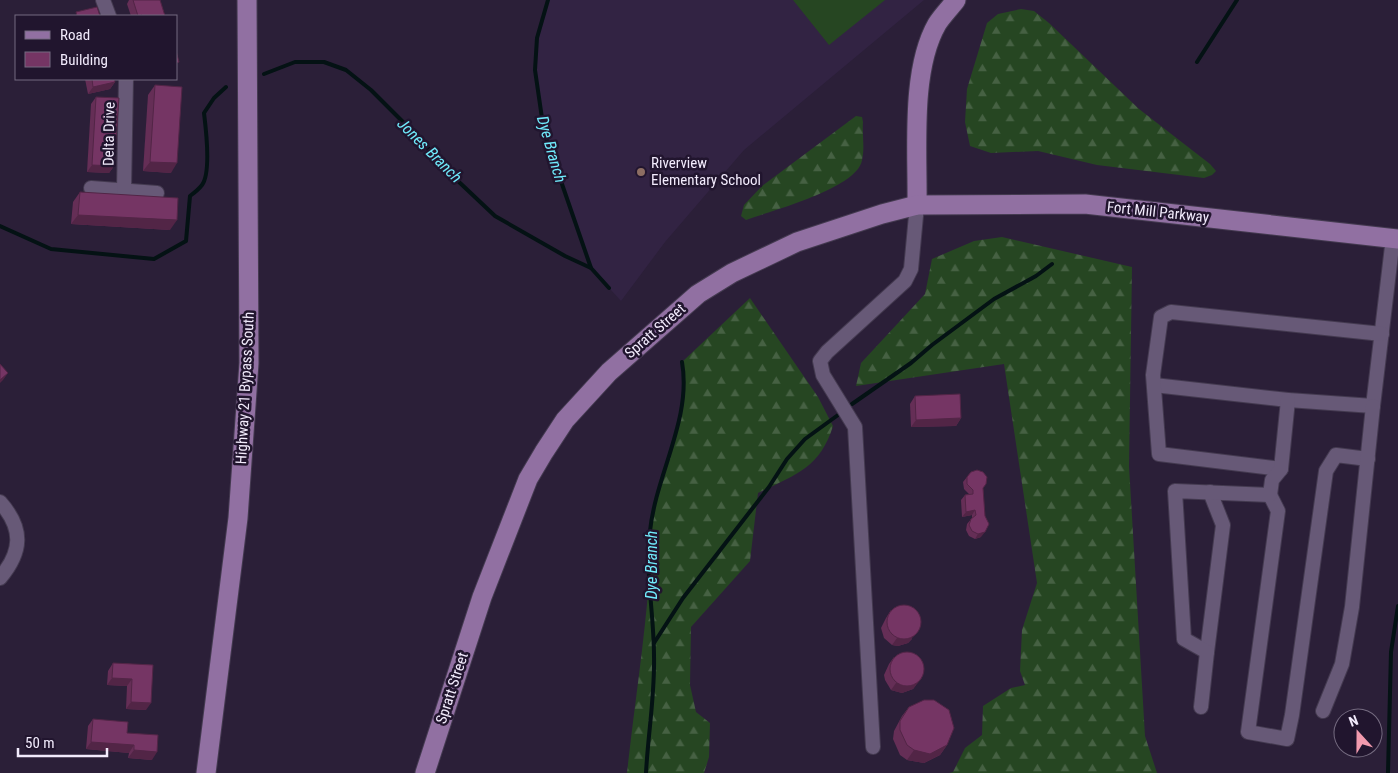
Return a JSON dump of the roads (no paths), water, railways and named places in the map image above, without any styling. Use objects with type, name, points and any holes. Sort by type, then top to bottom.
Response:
[{"type":"main road","name":"Highway 21 Bypass South","points":[[206,773],[238,518],[249,363],[247,0]]},
{"type":"main road","points":[[917,205],[919,82],[927,48],[937,23],[956,0]]},
{"type":"main road","name":"Fort Mill Parkway","points":[[917,205],[1085,204],[1396,238]]},
{"type":"main road","name":"Spratt Street","points":[[425,773],[482,598],[528,479],[565,420],[581,401],[609,372],[698,294],[732,273],[764,255],[797,242],[874,216],[917,205]]},
{"type":"street","points":[[104,0],[109,15]]},
{"type":"street","name":"Delta Drive","points":[[124,190],[126,80]]},
{"type":"street","points":[[92,188],[157,193]]},
{"type":"street","points":[[873,747],[855,427],[823,375],[820,361],[904,281],[911,269],[917,205]]},
{"type":"street","points":[[1324,712],[1342,664],[1347,639],[1368,459],[1372,406],[1396,238]]},
{"type":"street","points":[[1281,469],[1159,454],[1153,375],[1161,317],[1171,312],[1382,334]]},
{"type":"street","points":[[1154,385],[1288,400],[1372,406]]},
{"type":"street","points":[[1288,400],[1281,469],[1272,480],[1270,495],[1278,511],[1248,732],[1286,739],[1326,471],[1336,456],[1368,459]]},
{"type":"street","points":[[1207,652],[1184,639],[1174,491],[1270,495]]},
{"type":"street","points":[[1201,707],[1223,525],[1210,492]]},
{"type":"street","points":[[0,502],[15,528],[18,541],[15,558],[0,578]]},
{"type":"waterway","name":"Dye Branch","points":[[548,0],[537,38],[535,70],[544,132],[591,268],[609,288]]},
{"type":"waterway","points":[[1197,62],[1237,0]]},
{"type":"waterway","name":"Jones Branch","points":[[264,74],[295,62],[324,62],[346,70],[371,90],[424,143],[441,165],[495,216],[565,256],[591,268]]},
{"type":"waterway","name":"Jones Branch","points":[[0,226],[51,249],[154,259],[186,241],[190,196],[202,185],[205,179],[207,150],[204,113],[214,98],[226,87]]},
{"type":"waterway","points":[[852,404],[911,363],[994,299],[1036,276],[1052,264]]},
{"type":"waterway","name":"Dye Branch","points":[[646,773],[654,671],[654,640],[649,578],[650,531],[659,489],[678,425],[682,404],[684,383],[682,362]]},
{"type":"waterway","points":[[654,643],[683,598],[769,487],[787,459],[805,439],[838,415]]},
{"type":"waterway","points":[[1388,773],[1391,652],[1398,606]]},
{"type":"place","name":"Riverview Elementary School","points":[[641,172]]}]
